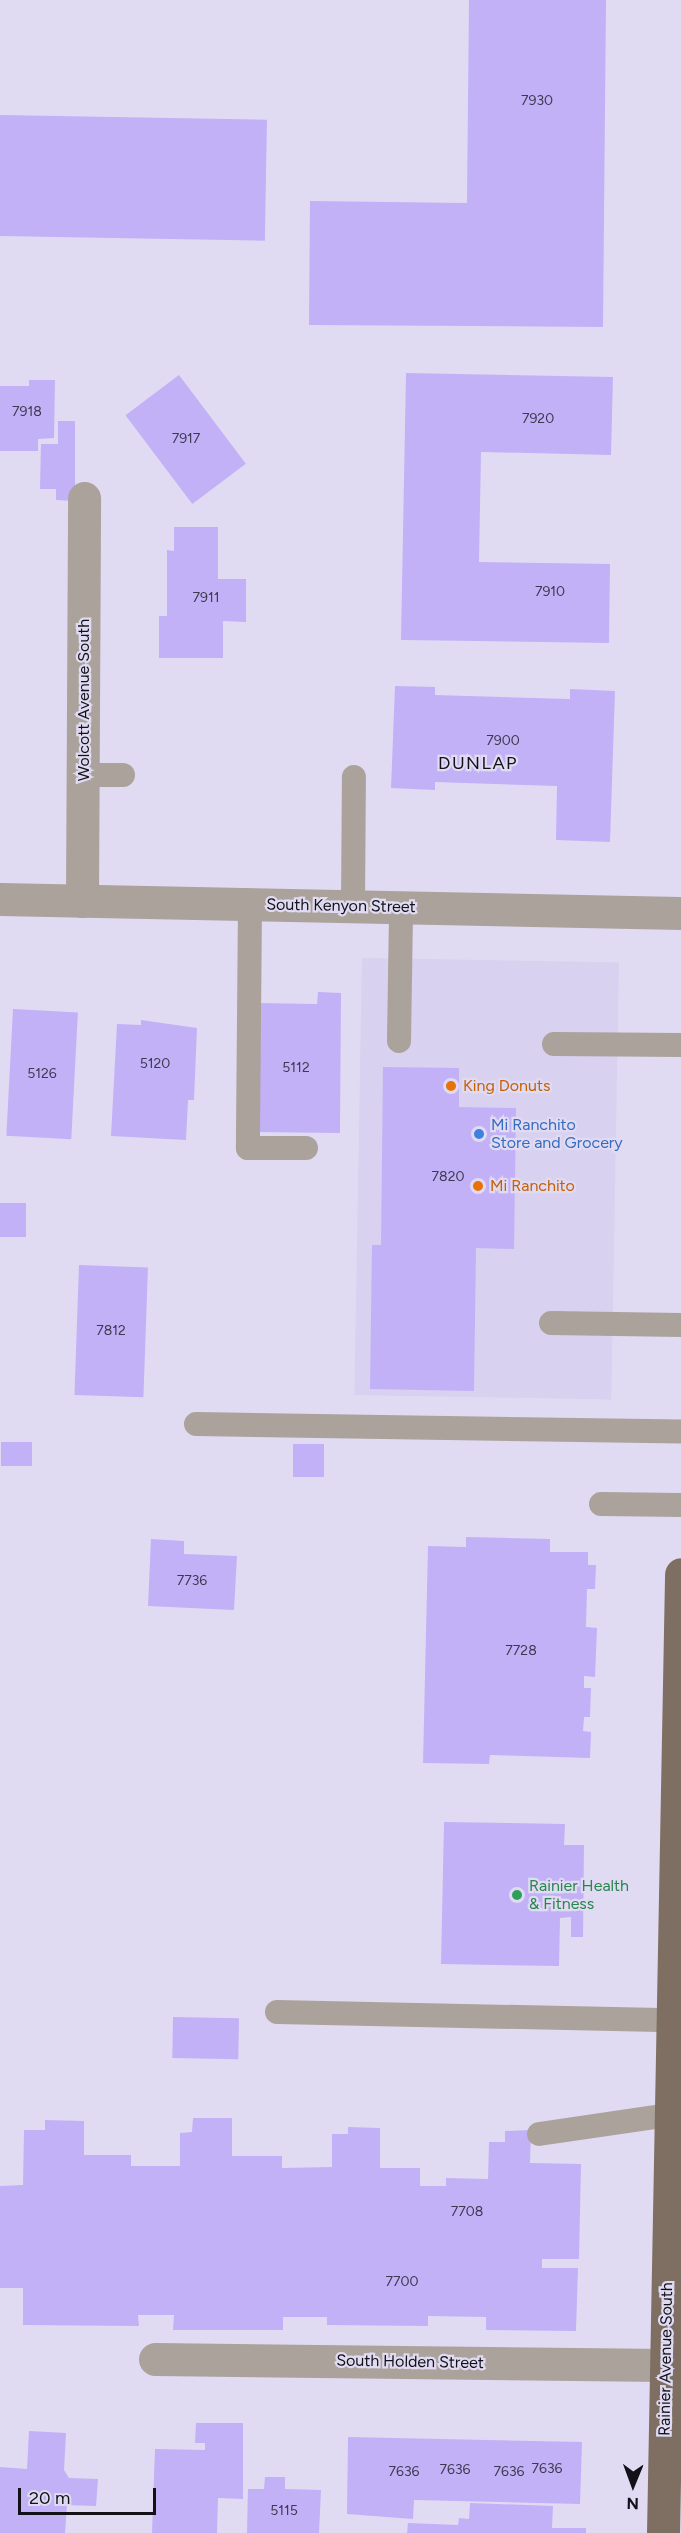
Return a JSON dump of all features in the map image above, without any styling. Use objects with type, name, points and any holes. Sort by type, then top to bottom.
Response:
[{"type":"main road","name":"Rainier Avenue South","points":[[663,2533],[673,2430],[664,2365],[681,1574]]},
{"type":"street","name":"Wolcott Avenue South","points":[[82,901],[84,498]]},
{"type":"street","name":"South Kenyon Street","points":[[0,899],[681,913]]},
{"type":"street","name":"South Holden Street","points":[[155,2359],[664,2365]]},
{"type":"lane","points":[[84,775],[123,775]]},
{"type":"lane","points":[[353,906],[354,777]]},
{"type":"lane","points":[[250,904],[248,1148],[306,1148]]},
{"type":"lane","points":[[399,1041],[401,907]]},
{"type":"lane","points":[[554,1044],[681,1045]]},
{"type":"lane","points":[[551,1323],[681,1325]]},
{"type":"lane","points":[[196,1424],[681,1432]]},
{"type":"lane","points":[[601,1504],[681,1505]]},
{"type":"lane","points":[[278,2012],[672,2020]]},
{"type":"lane","points":[[539,2134],[670,2115]]},
{"type":"shaded area","points":[[362,958],[619,962],[611,1399],[354,1395]]},
{"type":"building","points":[[469,0],[606,0],[603,327],[309,325],[310,201],[467,203]]},
{"type":"building","points":[[0,115],[267,120],[265,241],[0,236]]},
{"type":"building","points":[[406,373],[613,377],[611,455],[481,452],[479,562],[610,564],[609,643],[401,640]]},
{"type":"building","points":[[179,375],[246,464],[192,504],[125,415]]},
{"type":"building","points":[[29,380],[55,380],[54,438],[38,439],[38,451],[0,451],[0,386],[29,386]]},
{"type":"building","points":[[58,421],[75,421],[75,501],[56,500],[56,489],[40,489],[41,444],[58,444]]},
{"type":"building","points":[[174,527],[218,527],[218,579],[246,579],[246,622],[223,621],[223,658],[159,658],[159,616],[167,616],[167,550],[174,551]]},
{"type":"building","points":[[395,686],[435,687],[435,695],[570,699],[570,689],[615,691],[610,842],[556,840],[557,786],[435,782],[435,790],[391,788]]},
{"type":"building","points":[[318,992],[341,993],[340,1133],[250,1132],[252,1003],[317,1004]]},
{"type":"building","points":[[13,1009],[78,1012],[71,1139],[6,1136]]},
{"type":"building","points":[[141,1020],[197,1028],[194,1100],[188,1100],[186,1140],[111,1136],[117,1024],[141,1025]]},
{"type":"building","points":[[383,1067],[459,1068],[459,1107],[516,1108],[514,1249],[476,1248],[474,1391],[370,1389],[372,1245],[381,1245]]},
{"type":"building","points":[[0,1203],[26,1203],[26,1237],[0,1237]]},
{"type":"building","points":[[79,1265],[148,1267],[143,1397],[74,1395]]},
{"type":"building","points":[[1,1442],[32,1442],[32,1466],[1,1466]]},
{"type":"building","points":[[293,1444],[324,1444],[324,1477],[293,1477]]},
{"type":"building","points":[[466,1537],[550,1539],[550,1552],[588,1552],[588,1565],[596,1565],[595,1589],[587,1589],[586,1627],[597,1628],[595,1677],[584,1676],[584,1688],[591,1688],[590,1717],[584,1717],[583,1731],[591,1732],[590,1758],[490,1755],[489,1764],[423,1763],[428,1546],[466,1547]]},
{"type":"building","points":[[151,1539],[184,1541],[184,1554],[237,1556],[234,1610],[148,1606]]},
{"type":"building","points":[[444,1822],[565,1824],[564,1845],[584,1845],[583,1937],[571,1937],[571,1917],[560,1918],[559,1966],[441,1964]]},
{"type":"building","points":[[173,2017],[239,2018],[238,2059],[172,2058]]},
{"type":"building","points":[[193,2118],[232,2118],[232,2156],[282,2156],[282,2168],[332,2167],[332,2134],[348,2134],[348,2127],[380,2128],[380,2168],[420,2168],[420,2186],[446,2186],[446,2178],[488,2179],[489,2142],[505,2142],[505,2131],[531,2130],[530,2163],[581,2164],[579,2259],[542,2259],[542,2268],[578,2268],[576,2331],[486,2330],[486,2317],[428,2316],[428,2326],[327,2325],[327,2317],[283,2317],[283,2330],[173,2330],[174,2315],[138,2315],[139,2326],[23,2325],[23,2288],[0,2288],[0,2186],[23,2185],[24,2130],[45,2130],[45,2120],[84,2121],[84,2155],[131,2155],[131,2166],[180,2166],[180,2133],[192,2132]]},
{"type":"building","points":[[196,2423],[243,2423],[243,2499],[218,2498],[217,2533],[152,2533],[155,2449],[205,2450],[205,2443],[195,2443]]},
{"type":"building","points":[[29,2431],[66,2433],[64,2470],[69,2478],[98,2479],[96,2506],[67,2505],[65,2533],[0,2533],[0,2467],[27,2469]]},
{"type":"building","points":[[348,2437],[582,2442],[580,2504],[414,2500],[413,2519],[347,2514]]},
{"type":"building","points":[[265,2477],[285,2477],[285,2489],[321,2490],[319,2533],[247,2533],[248,2489],[264,2489]]},
{"type":"building","points":[[470,2503],[553,2506],[552,2528],[586,2528],[586,2533],[407,2533],[408,2523],[458,2525],[459,2518],[469,2519]]},
{"type":"place","name":"King Donuts","points":[[451,1086]]},
{"type":"place","name":"Mi Ranchito Store and Grocery","points":[[479,1134]]},
{"type":"place","name":"Mi Ranchito","points":[[478,1186]]},
{"type":"place","name":"Rainier Health & Fitness","points":[[517,1895]]},
{"type":"district","name":"DUNLAP","points":[[478,763]]}]
